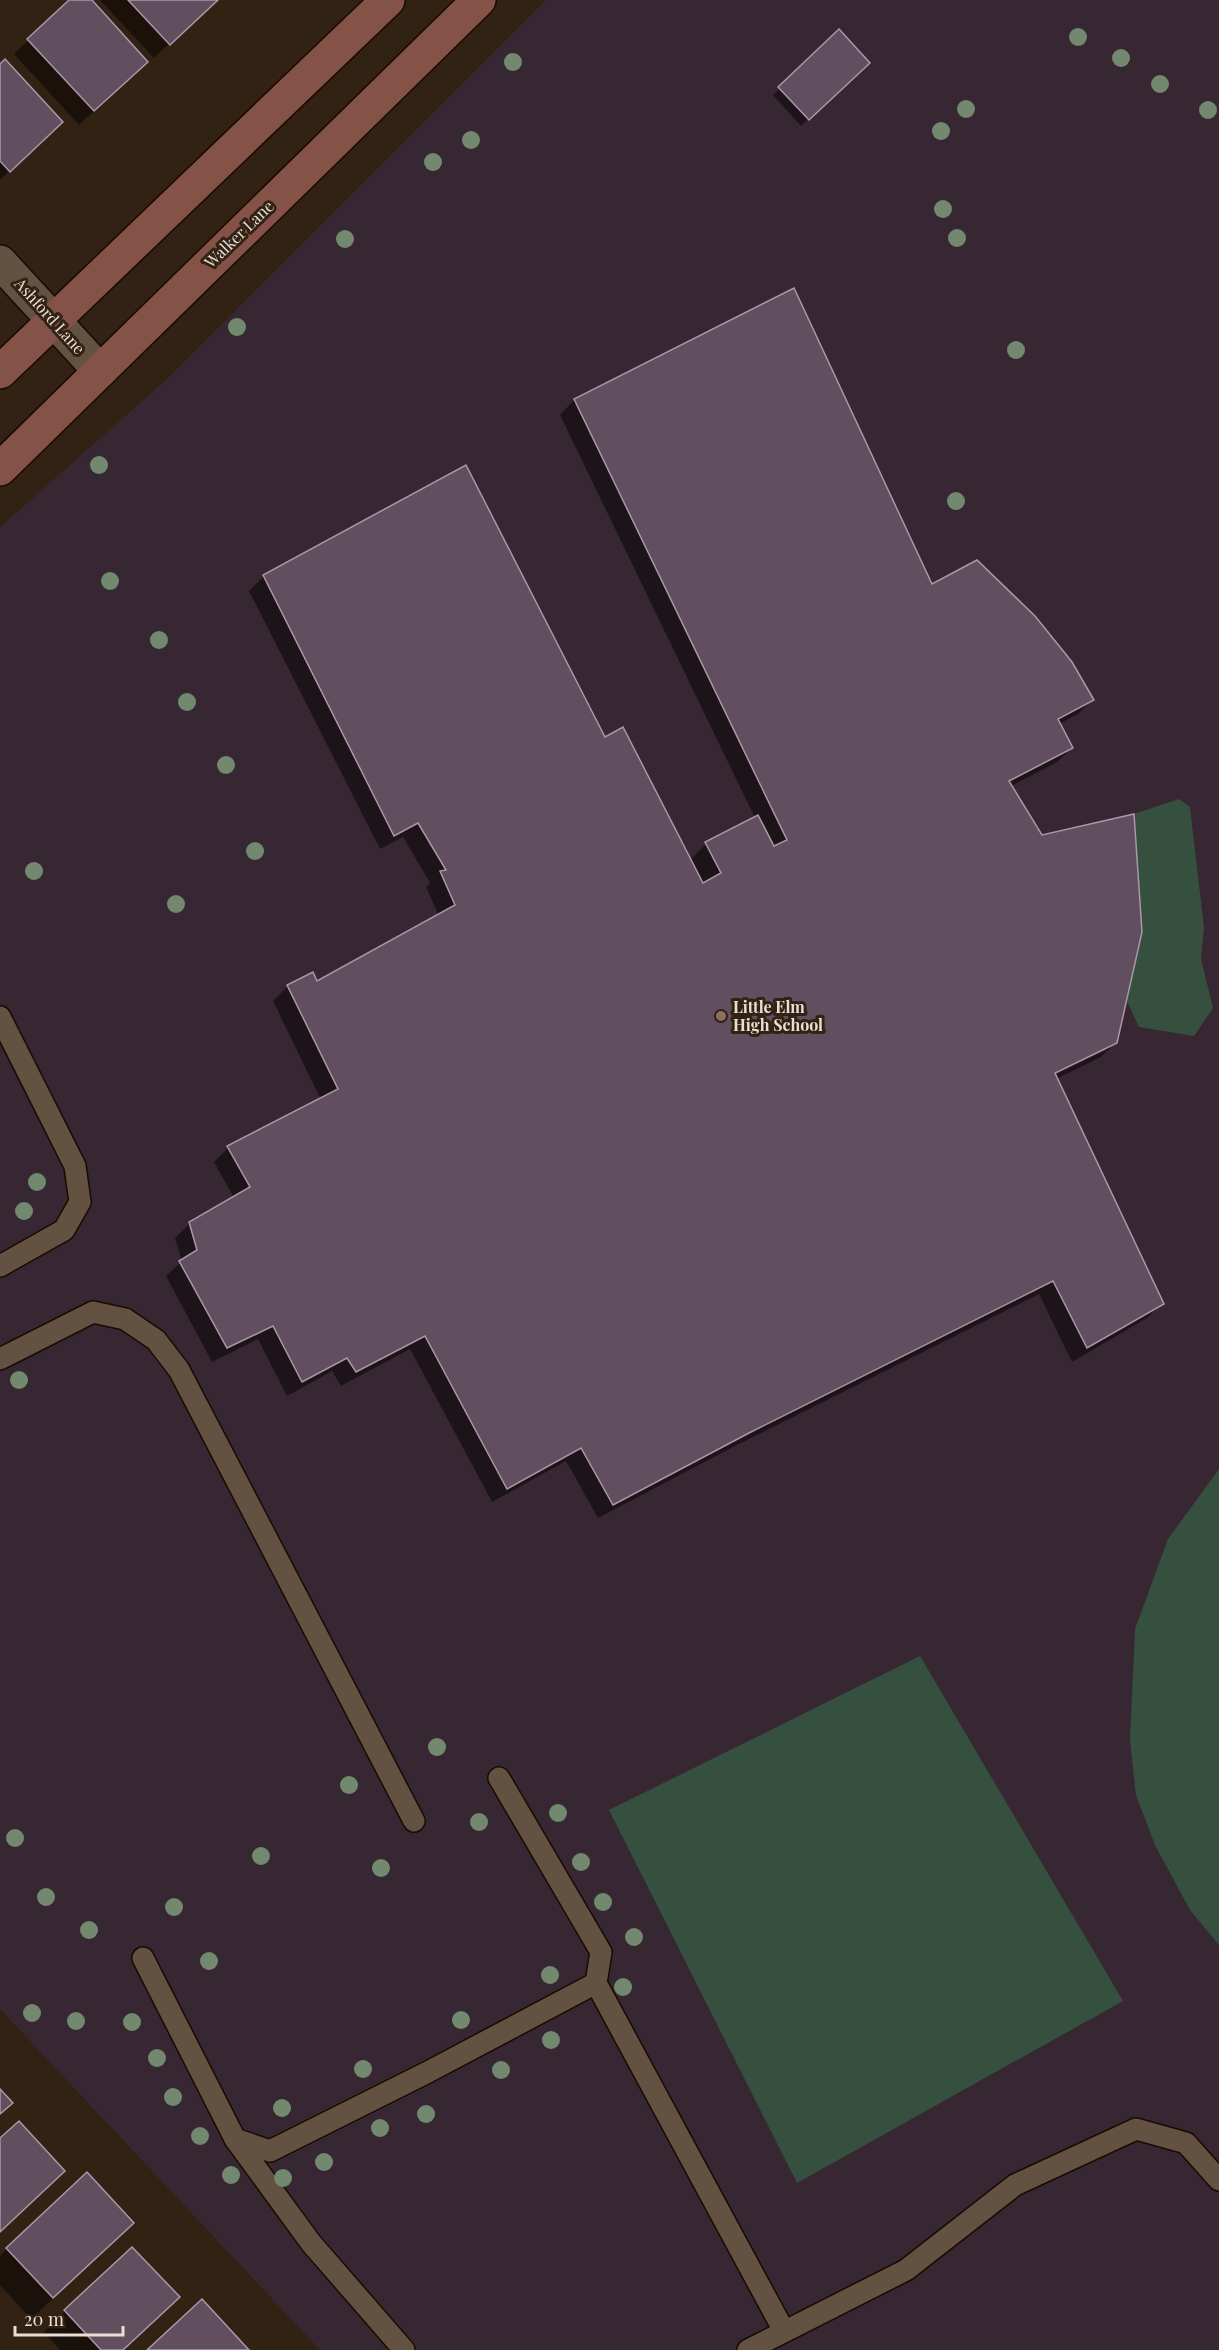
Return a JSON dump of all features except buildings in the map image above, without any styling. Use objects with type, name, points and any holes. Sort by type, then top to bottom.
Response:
[{"type":"street","points":[[0,372],[388,0]]},
{"type":"street","name":"Walker Lane","points":[[0,469],[479,0]]},
{"type":"street","name":"Ashford Lane","points":[[0,262],[100,370]]},
{"type":"lane","points":[[0,1017],[75,1166],[80,1202],[64,1230],[0,1266]]},
{"type":"lane","points":[[0,1359],[93,1312],[125,1319],[156,1340],[179,1370],[414,1821]]},
{"type":"lane","points":[[499,1778],[601,1952],[596,1983],[784,2331]]},
{"type":"lane","points":[[143,1958],[235,2139],[311,2243],[404,2350]]},
{"type":"lane","points":[[235,2139],[270,2151],[428,2072],[596,1983]]},
{"type":"lane","points":[[748,2350],[906,2270],[1015,2185],[1136,2129],[1186,2143],[1219,2180]]},
{"type":"shaded area","points":[[546,0],[1219,0],[1219,2350],[320,2350],[0,2009],[0,527],[167,379]]},
{"type":"green space","points":[[1179,799],[1190,807],[1204,928],[1201,959],[1213,1008],[1194,1036],[1139,1027],[1127,1001],[1141,932],[1134,814]]},
{"type":"green space","points":[[1219,1469],[1219,1945],[1190,1910],[1155,1845],[1136,1795],[1130,1740],[1135,1629],[1168,1539]]},
{"type":"green space","points":[[920,1656],[1123,2001],[797,2183],[609,1810]]},
{"type":"place","name":"Little Elm High School","points":[[721,1016]]}]
